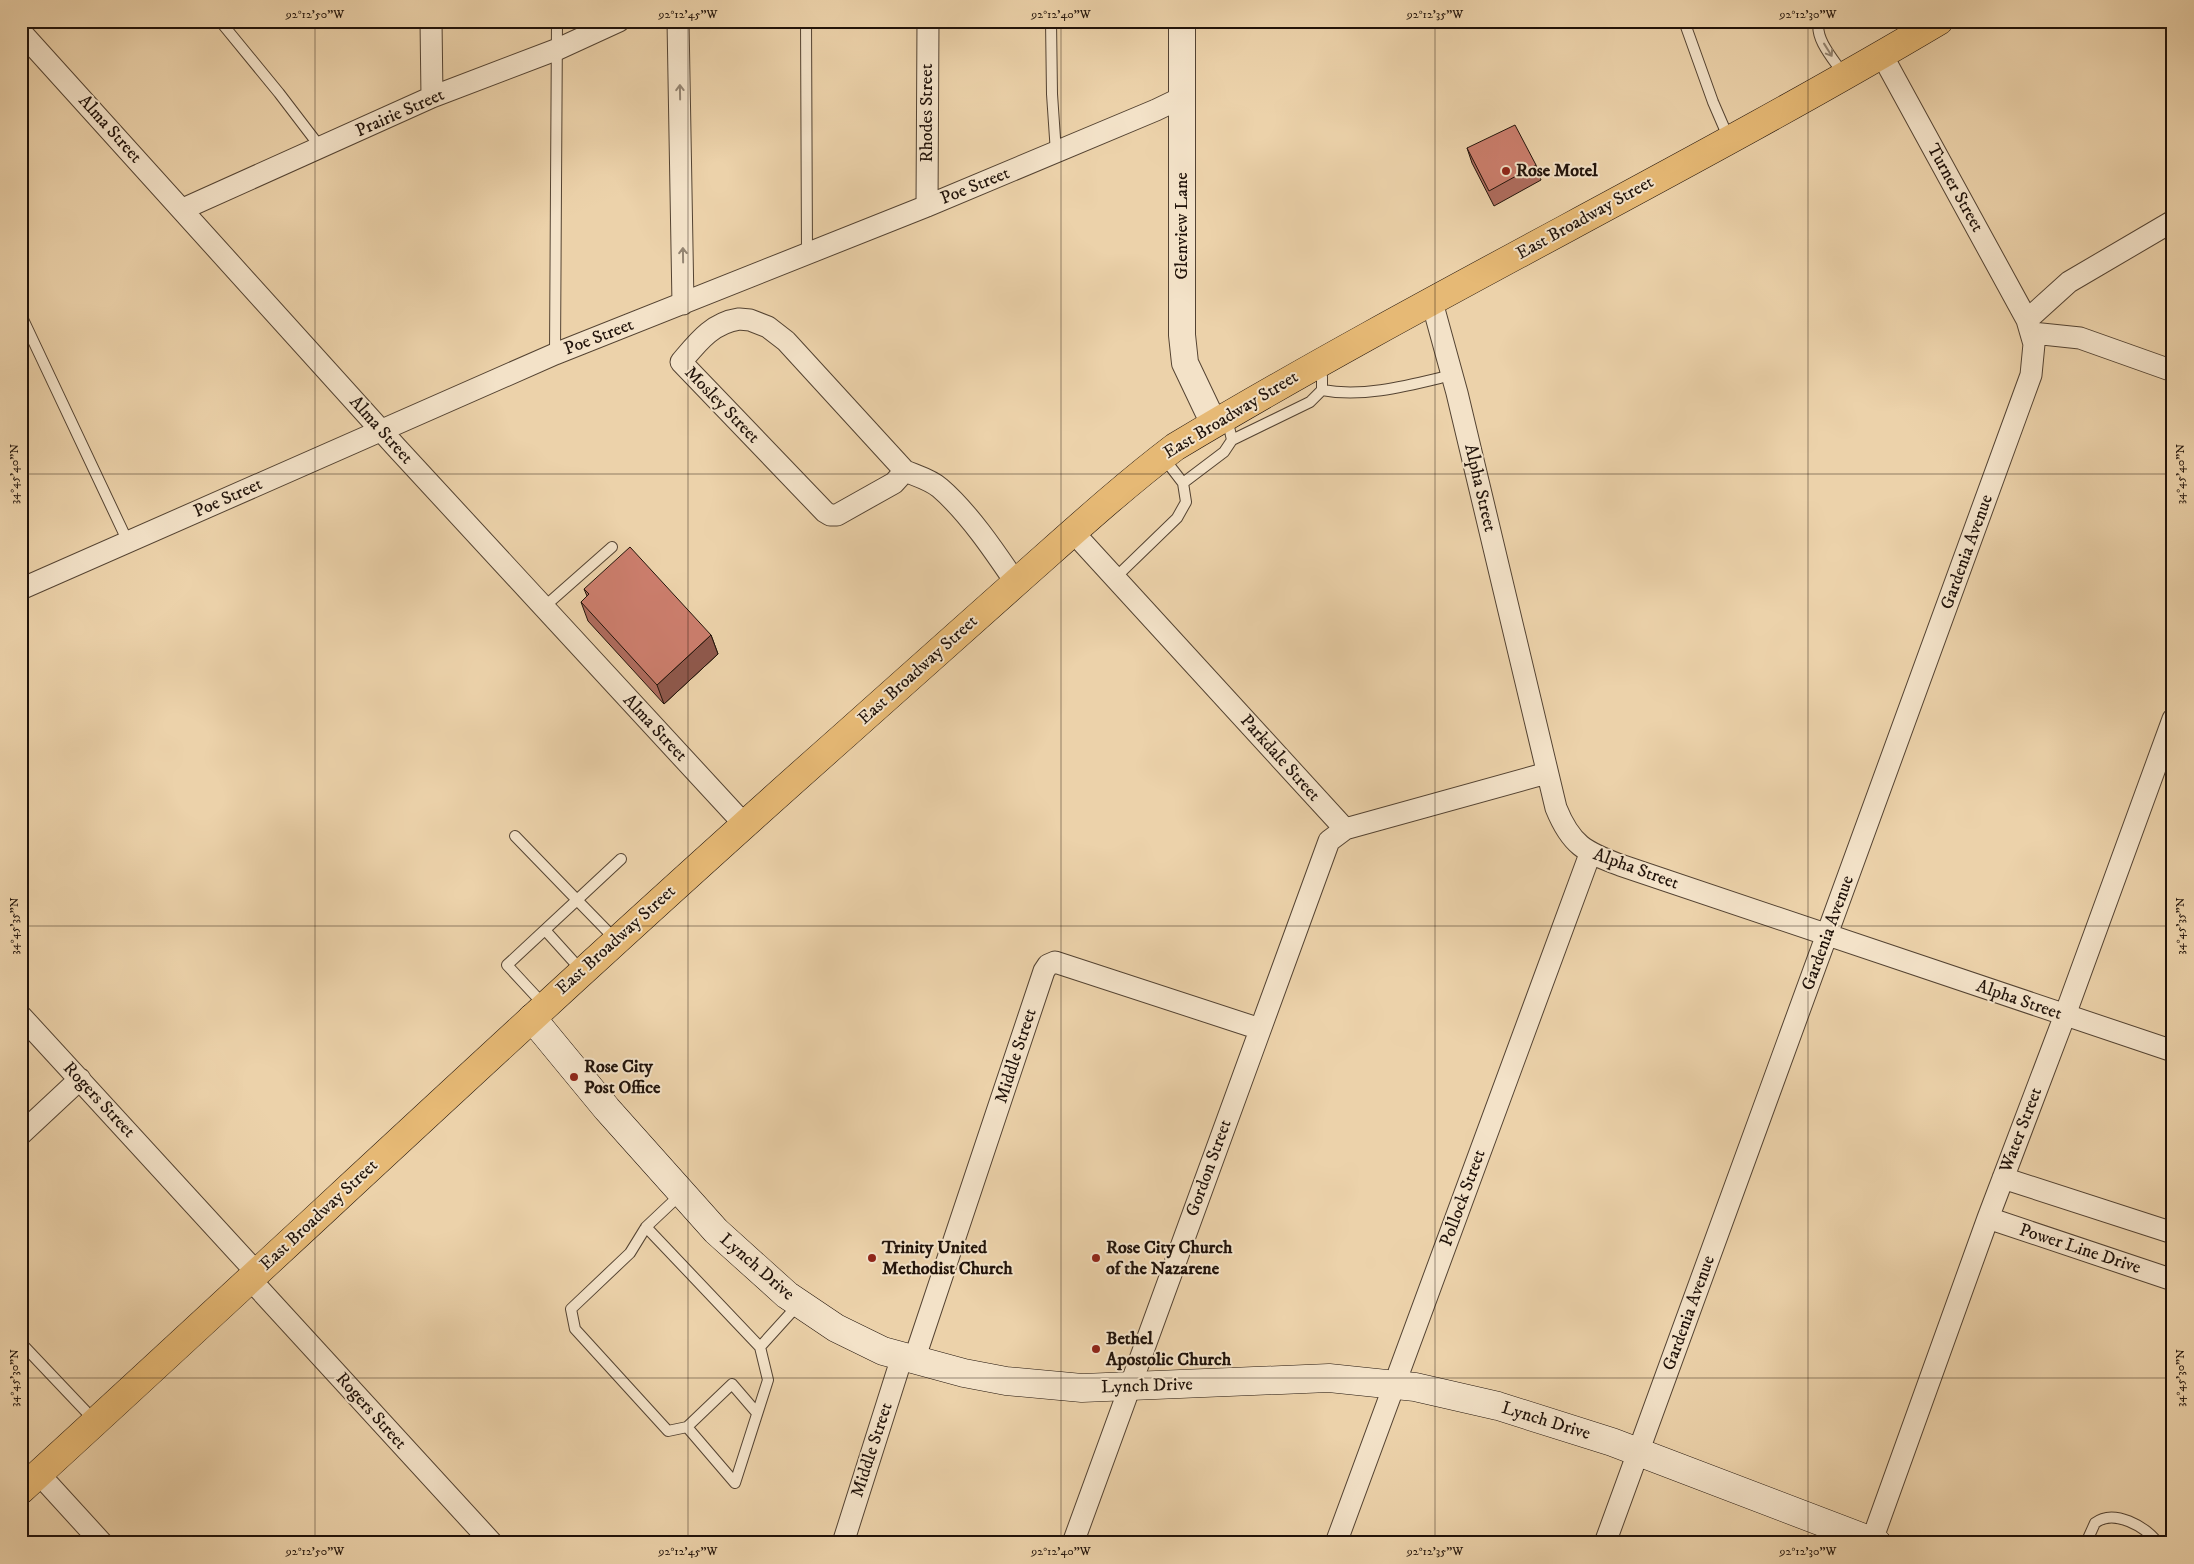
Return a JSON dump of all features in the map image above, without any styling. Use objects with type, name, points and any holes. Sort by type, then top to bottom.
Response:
[{"type":"main road","name":"East Broadway Street","points":[[30,1482],[582,971],[744,824],[1073,532],[1162,457],[1319,377],[1432,302],[1730,140],[1939,21]]},
{"type":"main road","name":"Lynch Drive","points":[[538,1012],[607,1109],[716,1231],[787,1296],[836,1328],[883,1352],[1006,1381],[1082,1388],[1329,1378],[1395,1383],[1498,1406],[1638,1452],[1873,1542]]},
{"type":"street","points":[[430,21],[432,98]]},
{"type":"street","name":"Prairie Street","points":[[183,210],[432,98],[558,49],[619,21]]},
{"type":"street","points":[[678,21],[684,304]]},
{"type":"street","name":"Rhodes Street","points":[[927,206],[928,21]]},
{"type":"street","name":"Glenview Lane","points":[[1182,21],[1182,335],[1186,363],[1224,427]]},
{"type":"street","name":"Alma Street","points":[[21,32],[381,429],[744,824]]},
{"type":"street","name":"Turner Street","points":[[1882,55],[2030,326]]},
{"type":"street","name":"Poe Street","points":[[21,589],[555,354],[927,206],[1056,153],[1182,98]]},
{"type":"street","points":[[2173,221],[2068,282],[2030,326],[2080,338],[2173,371]]},
{"type":"street","name":"Alpha Street","points":[[1432,302],[1452,375],[1556,808],[1561,821],[1574,839],[1590,854],[2173,1051]]},
{"type":"street","name":"Mosley Street","points":[[906,471],[894,483],[870,498],[837,515],[830,515],[824,512],[681,362],[702,337],[714,327],[730,320],[750,320],[768,327],[786,341],[816,372],[906,471],[926,479],[940,488],[994,550],[1016,583]]},
{"type":"street","name":"Gardenia Avenue","points":[[1605,1543],[2031,375],[2034,344],[2030,326]]},
{"type":"street","name":"Parkdale Street","points":[[1073,532],[1345,829]]},
{"type":"street","name":"Water Street","points":[[1873,1542],[1988,1218],[2065,1015],[2173,719]]},
{"type":"street","points":[[1345,829],[1547,773]]},
{"type":"street","name":"Gordon Street","points":[[1073,1543],[1329,841],[1345,829]]},
{"type":"street","name":"Pollock Street","points":[[1336,1543],[1590,854]]},
{"type":"street","name":"Middle Street","points":[[842,1543],[1044,971],[1048,965],[1055,962],[1260,1029]]},
{"type":"street","name":"Rogers Street","points":[[21,1016],[80,1079],[492,1543]]},
{"type":"street","points":[[21,1134],[80,1079]]},
{"type":"street","points":[[2003,1178],[2173,1233]]},
{"type":"street","name":"Power Line Drive","points":[[1988,1218],[2173,1280]]},
{"type":"street","points":[[30,1482],[102,1543]]},
{"type":"lane","points":[[220,21],[321,148]]},
{"type":"lane","points":[[555,354],[557,21]]},
{"type":"lane","points":[[806,21],[807,254]]},
{"type":"lane","points":[[1051,21],[1052,94],[1056,153]]},
{"type":"lane","points":[[1684,21],[1713,102],[1730,140]]},
{"type":"lane","points":[[1819,21],[1819,37],[1844,76]]},
{"type":"lane","points":[[21,315],[128,542]]},
{"type":"lane","points":[[1319,377],[1351,394],[1386,389],[1452,375]]},
{"type":"lane","points":[[1183,483],[1224,452],[1224,427]]},
{"type":"lane","points":[[1115,578],[1177,518],[1186,502],[1183,483],[1162,457]]},
{"type":"lane","points":[[544,607],[612,547]]},
{"type":"lane","points":[[515,836],[616,940]]},
{"type":"lane","points":[[538,1012],[507,965],[621,859]]},
{"type":"lane","points":[[545,930],[582,971]]},
{"type":"lane","points":[[681,1193],[646,1227],[630,1253],[571,1309],[575,1329],[668,1431],[687,1427],[732,1384],[757,1413]]},
{"type":"lane","points":[[646,1227],[760,1347],[768,1380],[735,1483],[687,1427]]},
{"type":"lane","points":[[760,1347],[799,1304]]},
{"type":"lane","points":[[21,1342],[96,1422]]},
{"type":"lane","points":[[2086,1543],[2095,1523],[2106,1518],[2127,1521],[2137,1525],[2145,1529],[2158,1543]]},
{"type":"building","name":"Rose Motel","points":[[1515,125],[1536,165],[1489,191],[1467,148]]},
{"type":"building","points":[[630,547],[711,635],[657,685],[581,602],[589,594],[584,589]]},
{"type":"place","name":"Rose Motel","points":[[1506,171]]},
{"type":"place","name":"Rose City Post Office","points":[[574,1077]]},
{"type":"place","name":"Trinity United Methodist Church","points":[[872,1258]]},
{"type":"place","name":"Rose City Church of the Nazarene","points":[[1096,1258]]},
{"type":"place","name":"Bethel Apostolic Church","points":[[1096,1349]]}]
